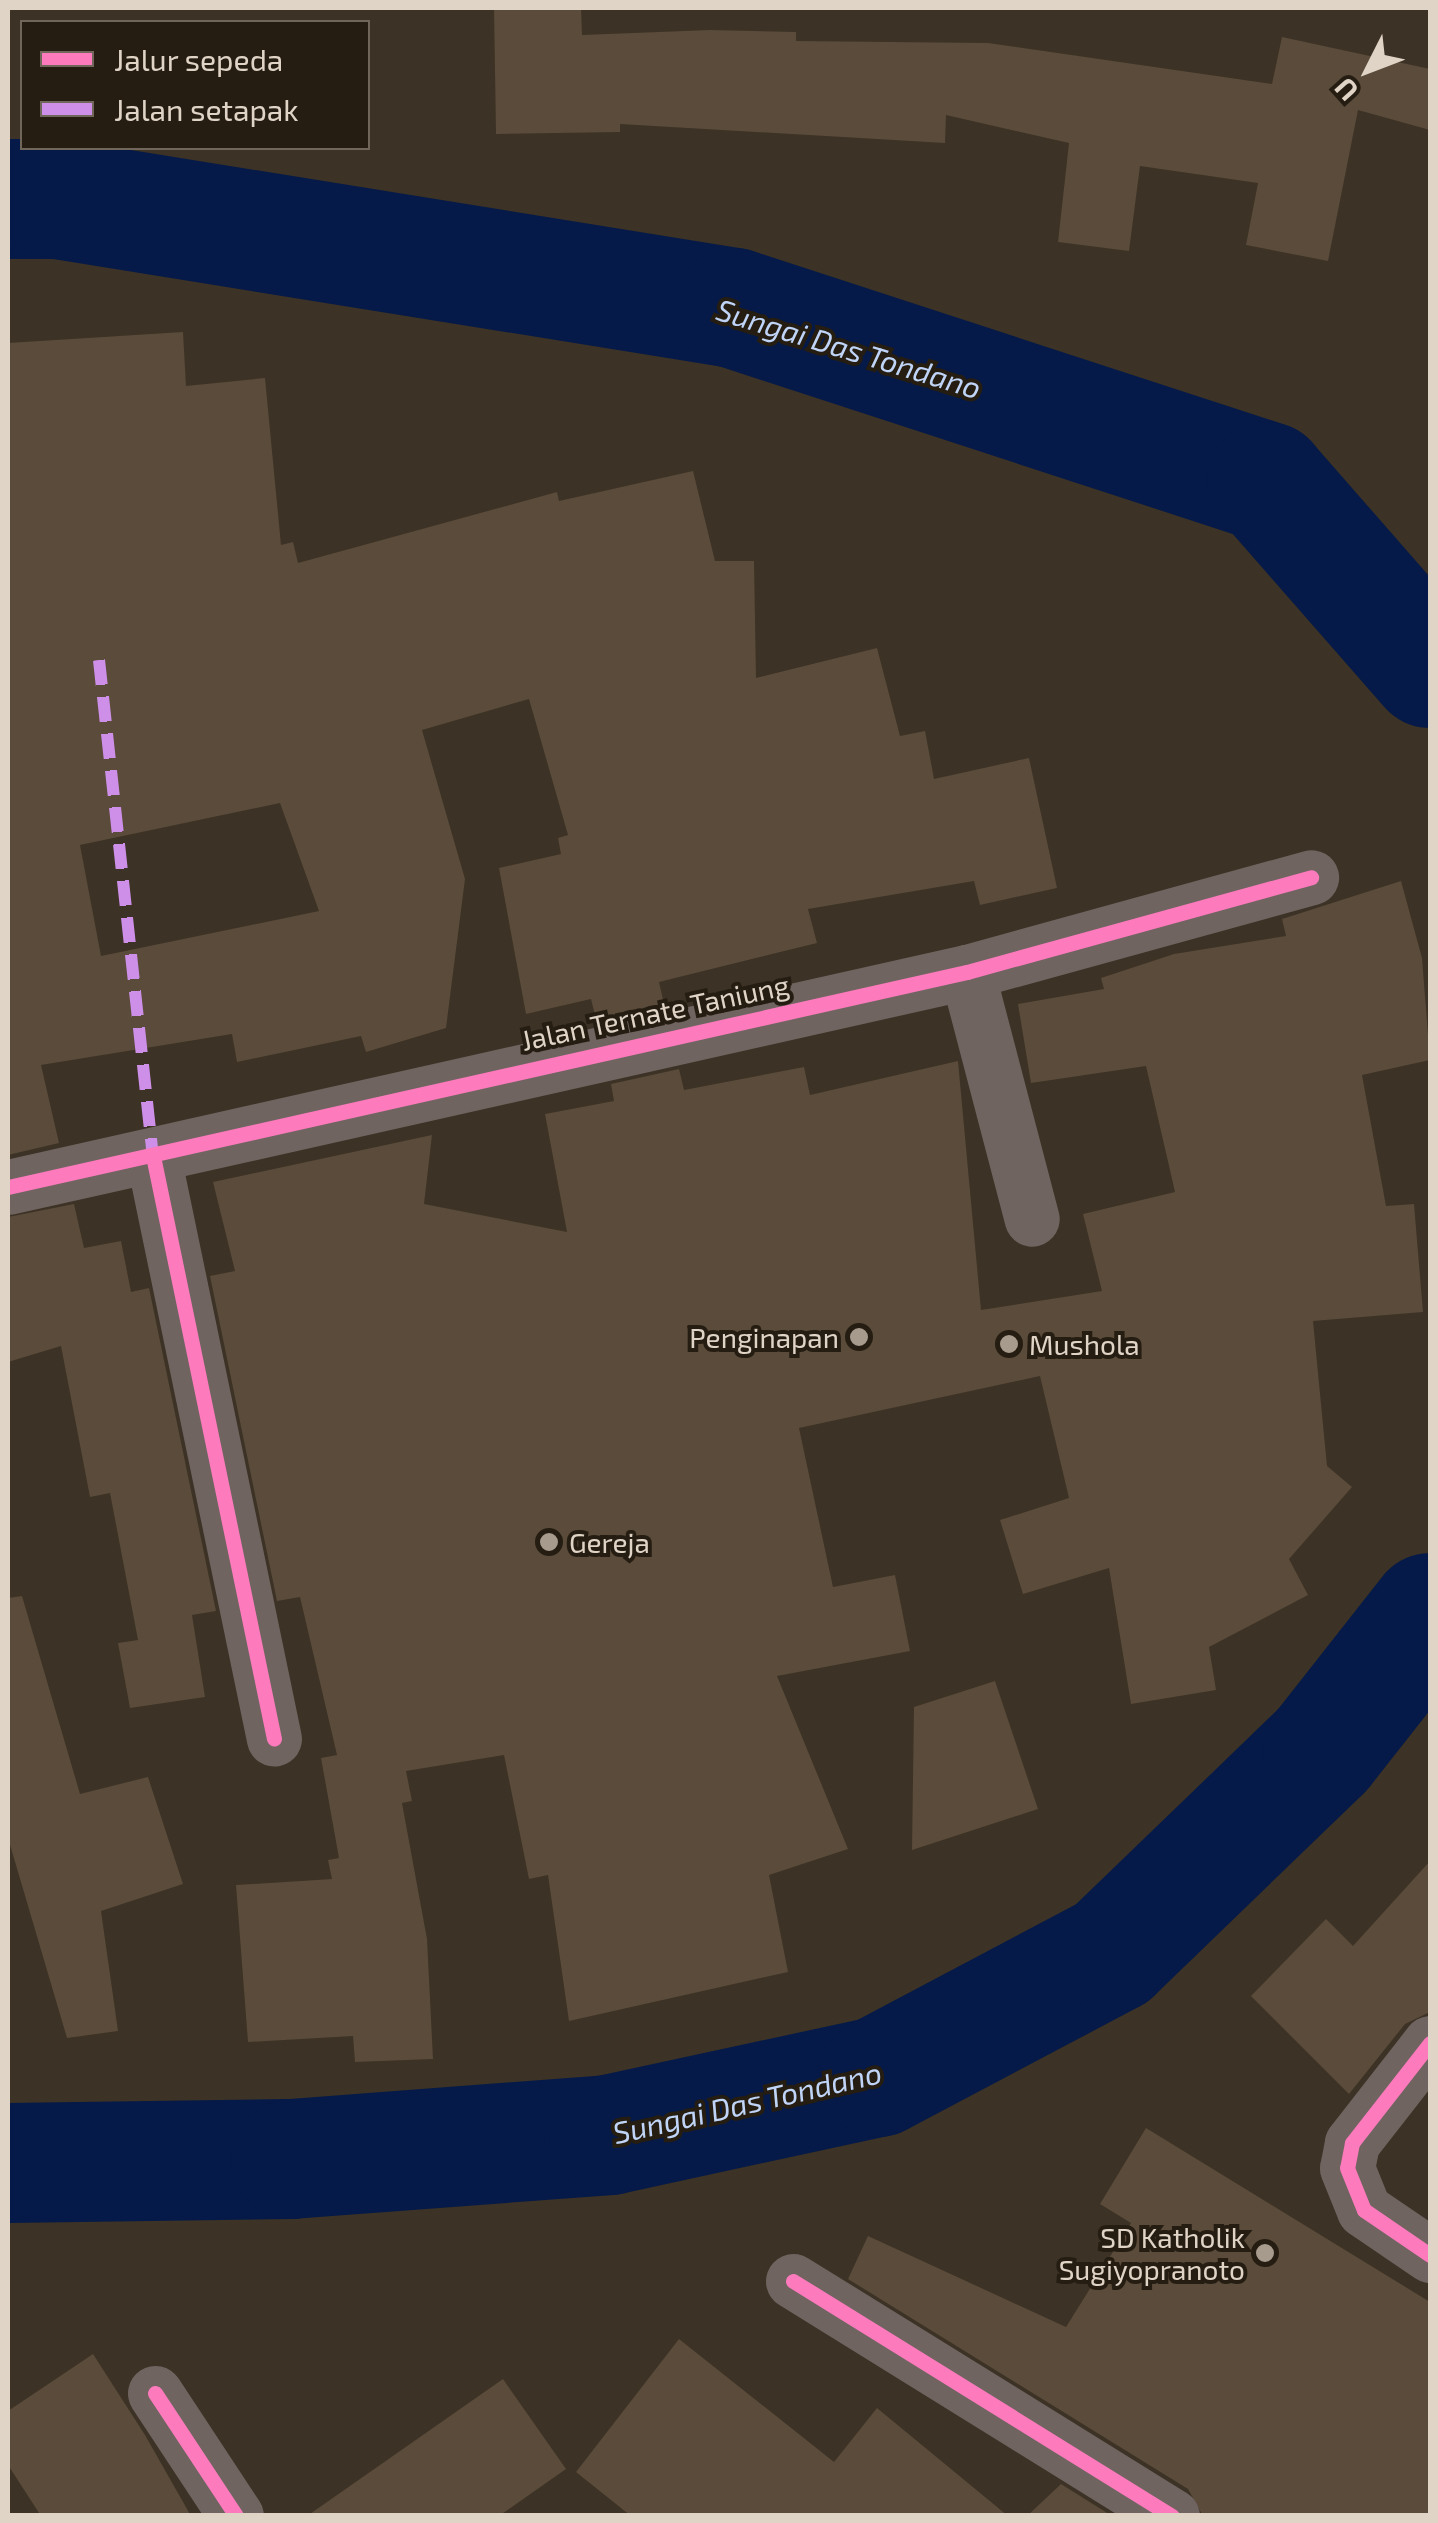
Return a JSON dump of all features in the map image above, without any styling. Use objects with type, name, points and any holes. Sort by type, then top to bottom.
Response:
[{"type":"street","name":"Jalan Ternate Taniung","points":[[8,1187],[967,972],[1311,878]]},
{"type":"street","points":[[967,972],[1032,1219]]},
{"type":"street","points":[[153,1156],[274,1739]]},
{"type":"street","points":[[1430,2043],[1352,2143],[1347,2168],[1364,2210],[1430,2254]]},
{"type":"street","points":[[793,2281],[935,2360],[1172,2516]]},
{"type":"street","points":[[155,2393],[236,2516]]},
{"type":"building","points":[[494,8],[581,8],[582,35],[710,30],[796,32],[796,41],[988,43],[1272,84],[1282,37],[1430,69],[1430,130],[1358,110],[1328,261],[1246,245],[1258,183],[1140,166],[1129,251],[1058,242],[1069,143],[946,115],[945,143],[620,124],[620,132],[496,134]]},
{"type":"building","points":[[183,332],[186,386],[265,378],[281,545],[293,542],[298,563],[557,492],[559,501],[693,471],[715,561],[754,561],[756,678],[877,648],[900,736],[925,731],[934,779],[1029,758],[1057,888],[980,905],[974,881],[808,909],[817,943],[659,982],[665,1008],[597,1023],[591,999],[526,1014],[499,868],[561,854],[558,838],[568,835],[529,699],[422,730],[465,879],[446,1028],[366,1052],[361,1036],[237,1062],[232,1034],[41,1065],[59,1143],[8,1155],[8,343]],"holes":[[[280,803],[319,911],[101,956],[80,845]]]},
{"type":"building","points":[[1401,881],[1422,958],[1430,1060],[1362,1075],[1386,1206],[1414,1204],[1423,1312],[1313,1321],[1327,1466],[1352,1487],[1289,1559],[1308,1595],[1209,1647],[1216,1690],[1131,1704],[1109,1568],[1023,1594],[1000,1520],[1069,1498],[1040,1376],[799,1428],[833,1587],[895,1575],[910,1651],[777,1676],[848,1849],[769,1875],[788,1972],[569,2021],[548,1875],[529,1879],[504,1755],[406,1771],[412,1801],[402,1803],[427,1939],[433,2059],[355,2062],[353,2036],[248,2042],[236,1885],[332,1879],[328,1860],[339,1858],[321,1758],[337,1755],[300,1597],[277,1601],[210,1276],[235,1271],[213,1182],[432,1135],[424,1204],[567,1232],[545,1114],[614,1101],[611,1084],[679,1069],[684,1090],[804,1067],[810,1095],[958,1061],[981,1310],[1102,1291],[1083,1214],[1175,1192],[1146,1066],[1031,1083],[1018,1004],[1104,989],[1101,978],[1174,954],[1286,936],[1282,919]]},
{"type":"building","points":[[74,1204],[84,1248],[121,1241],[131,1292],[149,1288],[216,1611],[192,1615],[205,1697],[130,1708],[118,1643],[138,1640],[110,1493],[90,1497],[61,1346],[8,1362],[8,1217]]},
{"type":"building","points":[[22,1596],[80,1794],[148,1777],[183,1884],[101,1911],[118,2031],[67,2038],[8,1838],[8,1598]]},
{"type":"building","points":[[995,1681],[1038,1809],[912,1850],[914,1707]]},
{"type":"building","points":[[1430,1861],[1430,2012],[1405,2024],[1349,2094],[1251,1996],[1326,1919],[1353,1946]]},
{"type":"building","points":[[1146,2128],[1430,2302],[1430,2516],[1203,2516],[1188,2489],[848,2279],[868,2236],[1066,2327],[1131,2223],[1100,2204]]},
{"type":"building","points":[[679,2339],[834,2462],[877,2408],[1008,2516],[631,2516],[576,2472]]},
{"type":"building","points":[[93,2354],[191,2516],[41,2516],[8,2465],[8,2411]]},
{"type":"building","points":[[503,2379],[566,2469],[499,2516],[307,2516]]},
{"type":"building","points":[[1061,2484],[1112,2516],[1027,2516]]},
{"type":"waterway","name":"Sungai Das Tondano","points":[[8,199],[58,199],[734,308],[1267,482],[1430,668]]},
{"type":"waterway","name":"Sungai Das Tondano","points":[[8,2163],[291,2159],[609,2135],[878,2077],[1112,1953],[1323,1749],[1430,1613]]},
{"type":"marked path","points":[[99,660],[153,1156]]},
{"type":"cycle path","points":[[8,1187],[967,972],[1311,877]]},
{"type":"cycle path","points":[[153,1156],[274,1739]]},
{"type":"cycle path","points":[[1430,2043],[1352,2143],[1347,2168],[1364,2210],[1430,2255]]},
{"type":"cycle path","points":[[793,2281],[1172,2516]]},
{"type":"cycle path","points":[[155,2393],[236,2516]]},
{"type":"place","name":"Penginapan","points":[[859,1337]]},
{"type":"place","name":"Mushola","points":[[1009,1344]]},
{"type":"place","name":"Gereja","points":[[549,1542]]},
{"type":"place","name":"SD Katholik Sugiyopranoto","points":[[1265,2253]]}]
